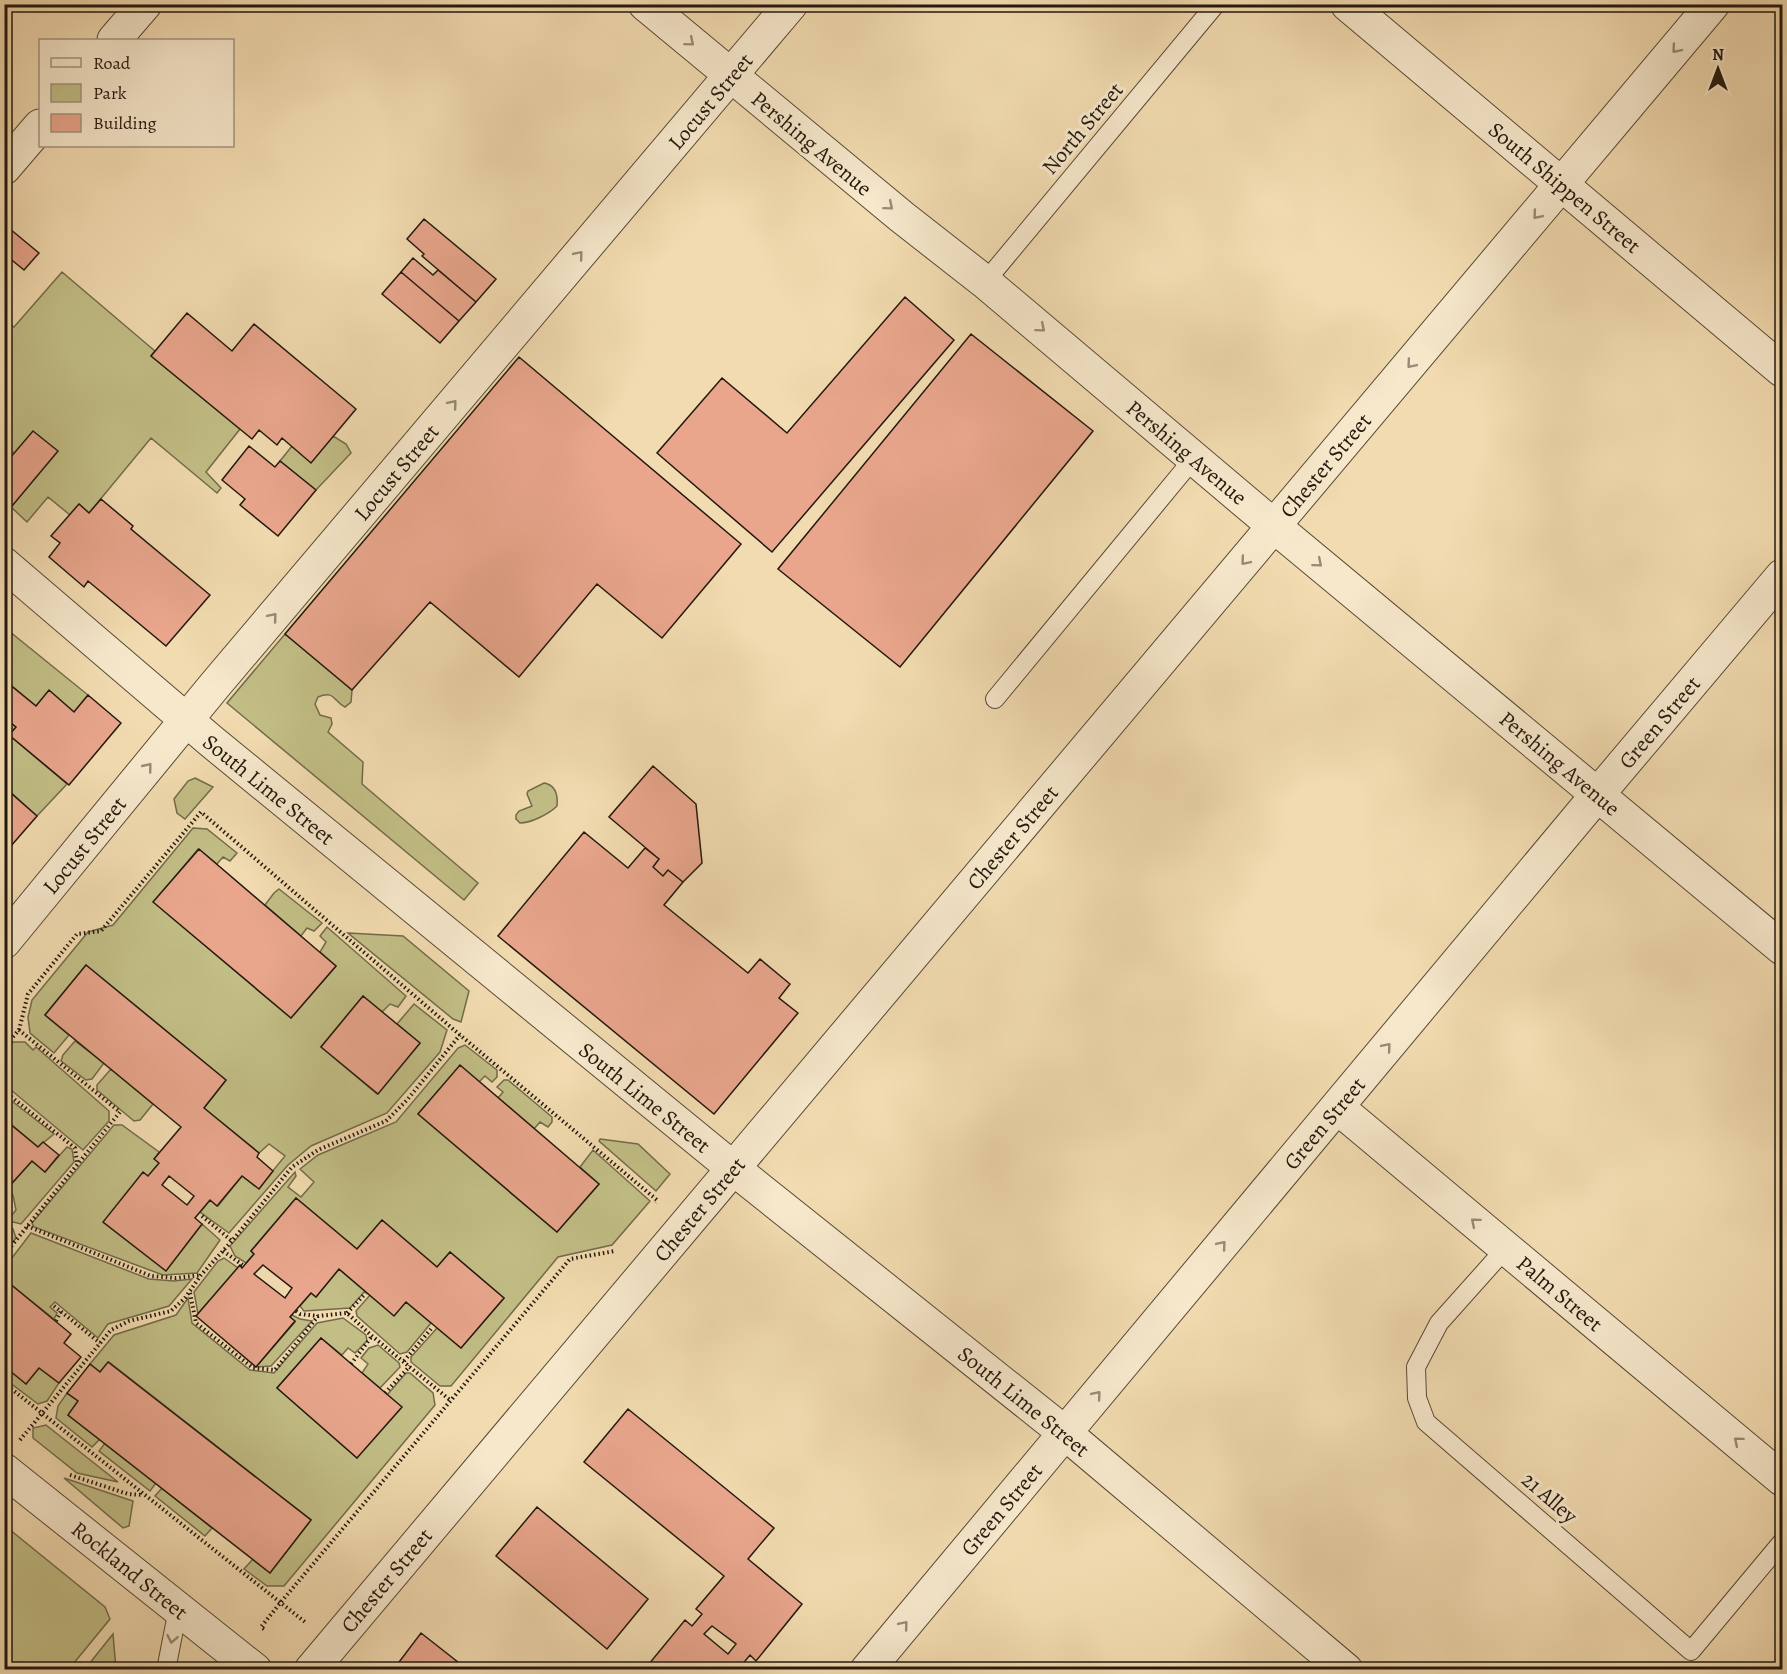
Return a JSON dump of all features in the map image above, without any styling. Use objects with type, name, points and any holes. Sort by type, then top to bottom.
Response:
[{"type":"street","points":[[115,39],[145,4]]},
{"type":"street","name":"Pershing Avenue","points":[[645,4],[902,217],[985,282],[1274,526],[1782,948]]},
{"type":"street","name":"Locust Street","points":[[4,942],[186,720],[790,4]]},
{"type":"street","name":"South Shippen Street","points":[[1347,4],[1782,370]]},
{"type":"street","name":"Chester Street","points":[[311,1670],[1713,4]]},
{"type":"street","points":[[4,168],[39,127]]},
{"type":"street","name":"South Lime Street","points":[[4,564],[186,720],[734,1169],[1065,1433],[1346,1670]]},
{"type":"street","name":"Green Street","points":[[867,1670],[1782,576]]},
{"type":"street","name":"Palm Street","points":[[1337,1107],[1782,1479]]},
{"type":"street","name":"Rockland Street","points":[[10,1458],[178,1609],[255,1670]]},
{"type":"lane","name":"North Street","points":[[985,282],[1216,4]]},
{"type":"lane","points":[[995,699],[1194,458]]},
{"type":"lane","name":"21 Alley","points":[[1506,1248],[1439,1323],[1416,1367],[1417,1398],[1426,1422],[1691,1651],[1782,1542]]},
{"type":"lane","points":[[166,1670],[178,1609]]},
{"type":"path","points":[[4,1047],[19,1030],[28,994],[77,934],[101,932],[201,812],[460,1035],[657,1200],[650,1209]]},
{"type":"path","points":[[4,1255],[120,1112],[19,1030]]},
{"type":"path","points":[[10,1458],[42,1414],[111,1330],[129,1321],[171,1311],[292,1167],[318,1150],[386,1121],[407,1100],[460,1035]]},
{"type":"path","points":[[4,1091],[75,1148],[77,1164]]},
{"type":"path","points":[[202,1216],[232,1241]]},
{"type":"path","points":[[27,1226],[151,1276],[176,1278],[201,1275]]},
{"type":"path","points":[[223,1251],[244,1266]]},
{"type":"path","points":[[269,1633],[261,1627],[281,1602],[570,1259],[616,1251]]},
{"type":"path","points":[[189,1292],[196,1323],[254,1368],[275,1370],[318,1316]]},
{"type":"path","points":[[296,1311],[300,1314],[318,1316],[347,1313],[366,1293]]},
{"type":"path","points":[[54,1306],[100,1343]]},
{"type":"path","points":[[56,1321],[61,1311]]},
{"type":"path","points":[[347,1313],[450,1400]]},
{"type":"path","points":[[404,1361],[431,1329]]},
{"type":"path","points":[[351,1364],[372,1336]]},
{"type":"path","points":[[385,1393],[410,1366]]},
{"type":"path","points":[[4,1383],[306,1622],[299,1630]]},
{"type":"path","points":[[69,1475],[128,1494],[144,1495]]},
{"type":"green space","points":[[62,272],[155,351],[151,356],[240,429],[206,472],[221,488],[217,493],[151,438],[89,513],[79,504],[70,515],[48,497],[27,522],[11,507],[57,451],[14,453],[5,445],[4,320],[14,327]]},
{"type":"green space","points":[[333,436],[346,444],[351,453],[316,490],[280,461],[292,446],[311,462]]},
{"type":"green space","points":[[4,627],[88,695],[74,712],[49,691],[36,706],[5,680]]},
{"type":"green space","points":[[285,634],[352,690],[351,702],[345,707],[331,696],[318,697],[315,704],[320,715],[331,718],[332,724],[328,732],[363,762],[362,784],[478,883],[464,900],[227,703]]},
{"type":"green space","points":[[4,717],[16,727],[9,735],[67,784],[37,816],[5,787]]},
{"type":"green space","points":[[195,778],[213,787],[185,819],[177,813],[174,799],[188,781]]},
{"type":"green space","points":[[544,783],[555,791],[557,806],[540,818],[520,823],[516,815],[519,811],[532,806],[528,791]]},
{"type":"green space","points":[[193,828],[207,829],[237,853],[230,861],[223,857],[217,864],[198,849],[154,902],[291,1018],[336,966],[320,952],[326,942],[320,936],[327,927],[406,996],[398,1007],[390,1004],[382,1012],[363,996],[321,1047],[377,1094],[420,1043],[397,1024],[414,1004],[447,1030],[440,1052],[387,1113],[311,1146],[288,1165],[229,1233],[200,1212],[210,1200],[218,1206],[242,1176],[259,1188],[285,1156],[269,1144],[259,1153],[204,1108],[226,1080],[86,965],[45,1015],[69,1035],[54,1053],[30,1033],[28,1017],[32,1000],[88,932],[113,925]]},
{"type":"green space","points":[[279,889],[322,923],[314,931],[307,928],[301,936],[265,905]]},
{"type":"green space","points":[[348,933],[403,936],[469,991],[461,1022],[453,1019]]},
{"type":"green space","points":[[75,1041],[104,1063],[92,1079],[86,1080],[61,1061],[63,1055]]},
{"type":"green space","points":[[13,1042],[25,1042],[33,1050],[36,1047],[109,1111],[109,1121],[83,1150],[5,1085],[5,1052]]},
{"type":"green space","points":[[465,1045],[497,1070],[497,1077],[492,1082],[485,1076],[479,1082],[460,1066],[418,1114],[557,1232],[599,1184],[580,1167],[593,1150],[650,1201],[612,1245],[558,1257],[451,1386],[440,1386],[411,1362],[411,1357],[437,1328],[461,1348],[504,1298],[450,1252],[437,1267],[382,1220],[357,1249],[296,1198],[251,1251],[254,1254],[246,1263],[235,1256],[230,1246],[295,1172],[296,1176],[288,1187],[301,1197],[314,1182],[300,1169],[318,1155],[396,1122],[458,1048]]},
{"type":"green space","points":[[111,1069],[153,1104],[140,1120],[134,1121],[97,1090],[97,1085]]},
{"type":"green space","points":[[504,1080],[508,1080],[552,1117],[552,1122],[548,1127],[540,1122],[534,1129],[498,1098],[503,1092],[497,1087]]},
{"type":"green space","points":[[4,1095],[54,1134],[38,1147],[5,1119]]},
{"type":"green space","points":[[114,1125],[122,1125],[159,1152],[155,1159],[159,1163],[166,1270],[202,1224],[220,1240],[197,1273],[163,1275],[34,1227],[32,1223]]},
{"type":"green space","points":[[600,1139],[638,1144],[670,1174],[656,1191],[599,1141]]},
{"type":"green space","points":[[67,1147],[72,1149],[74,1162],[21,1224],[5,1220],[4,1218],[11,1216],[16,1210],[13,1195],[7,1189],[32,1161],[45,1172]]},
{"type":"green space","points":[[5,1227],[13,1229],[16,1238],[5,1252]]},
{"type":"green space","points":[[31,1233],[149,1279],[174,1281],[192,1279],[169,1306],[108,1324],[98,1338],[55,1302],[50,1307],[57,1313],[54,1319],[9,1283],[5,1287],[5,1267]]},
{"type":"green space","points":[[224,1258],[238,1268],[198,1314],[194,1292],[218,1261]]},
{"type":"green space","points":[[339,1269],[365,1291],[350,1308],[304,1311],[300,1306],[311,1293],[316,1297]]},
{"type":"green space","points":[[370,1295],[406,1302],[431,1323],[407,1352],[400,1354],[357,1316],[356,1311]]},
{"type":"green space","points":[[188,1298],[192,1323],[250,1370],[274,1373],[317,1323],[343,1318],[366,1335],[367,1341],[355,1353],[348,1348],[342,1355],[321,1338],[277,1388],[357,1458],[387,1395],[406,1373],[410,1373],[433,1393],[435,1405],[284,1586],[267,1586],[244,1569],[253,1559],[270,1573],[311,1520],[109,1362],[100,1372],[90,1364],[114,1335],[176,1315]]},
{"type":"green space","points":[[292,1315],[312,1321],[271,1366],[256,1367],[295,1322],[290,1317]]},
{"type":"green space","points":[[378,1345],[399,1363],[400,1367],[380,1388],[362,1373],[368,1364],[361,1358],[369,1348]]},
{"type":"green space","points":[[39,1368],[59,1383],[47,1401],[38,1404],[5,1379],[4,1372],[9,1370],[26,1384]]},
{"type":"green space","points":[[67,1393],[78,1401],[68,1415],[100,1439],[92,1447],[56,1418],[58,1406]]},
{"type":"green space","points":[[46,1425],[118,1482],[77,1473],[33,1438],[33,1428]]},
{"type":"green space","points":[[105,1443],[156,1483],[150,1491],[99,1451]]},
{"type":"green space","points":[[64,1478],[133,1501],[129,1526],[123,1528]]},
{"type":"green space","points":[[162,1488],[212,1528],[205,1536],[155,1496]]},
{"type":"green space","points":[[4,1525],[105,1607],[110,1619],[69,1669],[13,1669],[5,1662]]},
{"type":"green space","points":[[113,1634],[116,1669],[85,1669]]},
{"type":"building","points":[[424,219],[496,279],[476,302],[422,256],[424,254],[407,239]]},
{"type":"building","points":[[4,224],[39,253],[24,270],[8,257],[4,262]]},
{"type":"building","points":[[413,258],[433,275],[438,270],[476,302],[459,321],[401,272]]},
{"type":"building","points":[[401,272],[459,321],[440,343],[382,294]]},
{"type":"building","points":[[905,297],[954,340],[772,552],[657,453],[722,378],[787,433]]},
{"type":"building","points":[[187,313],[232,351],[254,324],[356,409],[311,463],[282,438],[277,445],[259,430],[252,439],[151,356]]},
{"type":"building","points":[[971,334],[1093,431],[900,667],[778,569]]},
{"type":"building","points":[[519,357],[741,544],[662,638],[597,584],[519,677],[430,602],[352,690],[285,634]]},
{"type":"building","points":[[33,431],[58,451],[7,512],[4,510],[4,465]]},
{"type":"building","points":[[249,446],[275,467],[280,461],[316,490],[278,536],[240,505],[245,499],[222,480]]},
{"type":"building","points":[[101,499],[133,526],[131,529],[210,595],[166,646],[88,581],[84,587],[49,557],[60,543],[51,536],[79,504],[89,513]]},
{"type":"building","points":[[4,680],[36,706],[49,690],[74,712],[88,695],[121,723],[69,785],[9,735],[16,727],[4,717]]},
{"type":"building","points":[[653,766],[696,804],[702,863],[683,882],[668,870],[663,876],[653,867],[659,859],[609,817]]},
{"type":"building","points":[[4,787],[37,816],[4,854]]},
{"type":"building","points":[[584,832],[628,868],[645,848],[659,859],[653,867],[663,876],[668,870],[683,882],[664,905],[748,973],[760,959],[790,984],[779,998],[798,1013],[714,1114],[498,936]]},
{"type":"building","points":[[199,849],[336,966],[291,1018],[153,902]]},
{"type":"building","points":[[86,965],[226,1080],[204,1108],[259,1153],[257,1157],[273,1171],[259,1189],[242,1176],[217,1206],[210,1200],[195,1218],[202,1224],[166,1271],[103,1222],[143,1172],[148,1176],[159,1163],[154,1159],[181,1127],[45,1015]],"holes":[[[169,1176],[194,1196],[187,1205],[162,1185]]]},
{"type":"building","points":[[363,996],[420,1043],[378,1094],[321,1047]]},
{"type":"building","points":[[460,1065],[599,1184],[557,1232],[418,1114]]},
{"type":"building","points":[[4,1119],[38,1147],[43,1142],[59,1155],[45,1172],[32,1161],[4,1192]]},
{"type":"building","points":[[296,1198],[357,1249],[382,1220],[437,1267],[450,1252],[504,1298],[461,1348],[406,1302],[394,1316],[339,1269],[316,1297],[311,1293],[290,1317],[295,1321],[256,1367],[196,1316],[240,1265],[242,1268],[254,1254],[251,1251]],"holes":[[[263,1265],[292,1288],[285,1298],[254,1274]]]},
{"type":"building","points":[[9,1283],[71,1334],[64,1343],[81,1357],[59,1383],[39,1368],[26,1384],[4,1366],[4,1287]]},
{"type":"building","points":[[321,1338],[402,1407],[357,1458],[277,1388]]},
{"type":"building","points":[[108,1362],[311,1520],[270,1573],[68,1415],[78,1401],[67,1393],[90,1364],[100,1372]]},
{"type":"building","points":[[628,1409],[774,1528],[748,1559],[802,1604],[756,1661],[750,1655],[741,1666],[746,1670],[644,1670],[685,1620],[692,1626],[702,1614],[696,1609],[724,1576],[584,1462]],"holes":[[[712,1626],[736,1644],[728,1654],[704,1634]]]},
{"type":"building","points":[[537,1507],[648,1599],[607,1649],[496,1556]]},
{"type":"building","points":[[421,1633],[468,1670],[393,1670]]}]
